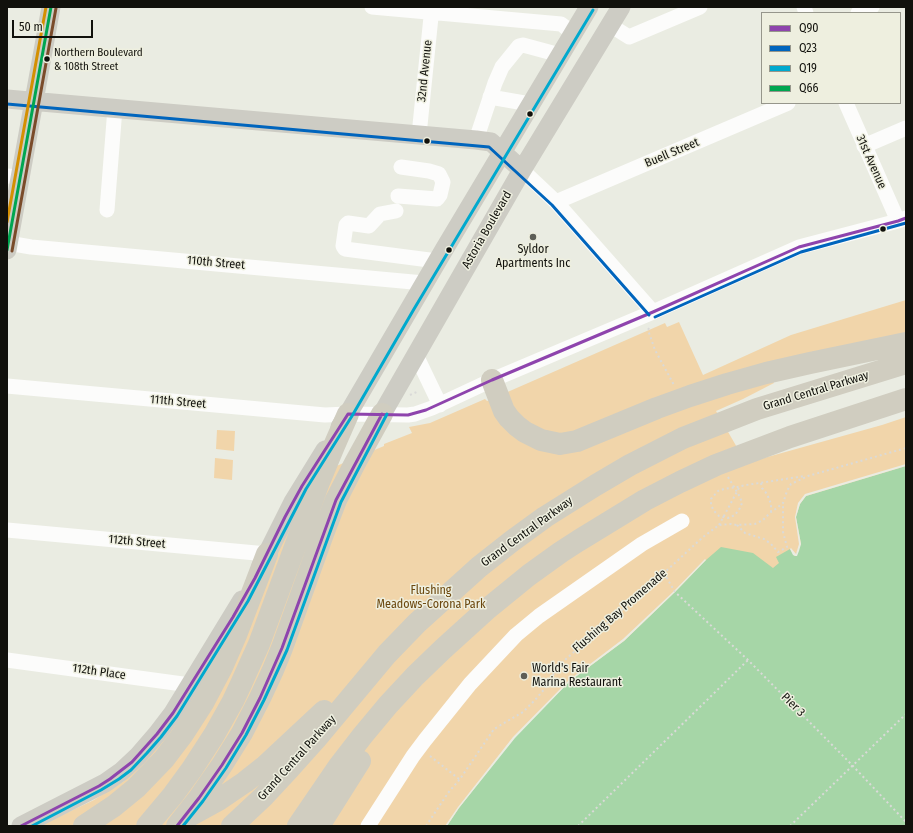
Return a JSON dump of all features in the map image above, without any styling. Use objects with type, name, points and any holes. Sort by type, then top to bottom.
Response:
[{"type":"highway","points":[[492,380],[504,411],[517,426],[541,440],[564,443],[577,441],[657,408],[727,384],[766,373],[906,343]]},
{"type":"highway","name":"Grand Central Parkway","points":[[232,826],[289,770],[386,654],[417,623],[479,567],[512,541],[562,506],[630,465],[683,438],[795,396],[906,363]]},
{"type":"highway","points":[[298,826],[351,750],[401,690],[472,622],[529,576],[578,541],[628,510],[680,482],[716,465],[753,450],[906,399]]},
{"type":"highway","points":[[167,816],[192,769],[214,735],[233,701],[246,674],[259,644],[319,482],[348,414]]},
{"type":"highway","points":[[177,826],[199,798],[233,747],[251,716],[273,670],[336,500],[382,414]]},
{"type":"highway","points":[[84,826],[114,806],[136,788],[151,774],[183,734],[224,662],[267,554]]},
{"type":"highway","points":[[318,826],[369,748],[420,682],[446,652],[474,624],[529,576]]},
{"type":"highway","points":[[147,826],[167,816],[220,799],[245,782],[386,654]]},
{"type":"main road","points":[[8,247],[14,177],[34,101],[51,7]]},
{"type":"main road","points":[[21,826],[99,786],[122,771],[138,756],[173,713],[236,610],[302,486],[348,414],[437,261],[589,7]]},
{"type":"main road","name":"Astoria Boulevard","points":[[382,414],[522,170],[621,7]]},
{"type":"main road","points":[[7,99],[491,142],[522,170]]},
{"type":"street","points":[[372,7],[431,10],[561,24],[573,33]]},
{"type":"street","points":[[610,25],[629,38],[700,7]]},
{"type":"street","points":[[860,12],[872,7]]},
{"type":"street","name":"32nd Avenue","points":[[419,135],[431,10]]},
{"type":"street","points":[[476,140],[490,97],[502,67],[519,46],[523,45],[560,55]]},
{"type":"street","points":[[490,97],[530,104]]},
{"type":"street","name":"Buell Street","points":[[556,202],[786,104]]},
{"type":"street","name":"31st Avenue","points":[[846,104],[864,146],[902,220]]},
{"type":"street","points":[[108,210],[115,108]]},
{"type":"street","points":[[864,146],[906,128]]},
{"type":"street","points":[[398,196],[437,200],[440,195],[443,182],[439,174],[434,172],[401,167]]},
{"type":"street","points":[[522,170],[556,202],[653,312]]},
{"type":"street","points":[[365,252],[369,226],[380,214],[396,211]]},
{"type":"street","name":"111th Street","points":[[7,386],[325,415],[415,414],[440,405],[492,380],[653,312],[799,247],[902,220]]},
{"type":"street","points":[[369,226],[348,223],[346,225],[343,246],[345,249],[437,261]]},
{"type":"street","name":"110th Street","points":[[8,247],[32,247],[424,283]]},
{"type":"street","points":[[416,355],[440,405]]},
{"type":"street","points":[[368,826],[419,748],[475,678],[501,650],[539,616],[642,544],[682,520]]},
{"type":"street","name":"112th Street","points":[[7,530],[267,554]]},
{"type":"street","name":"112th Place","points":[[7,660],[190,685]]},
{"type":"path","points":[[648,330],[655,350],[666,372]]},
{"type":"path","points":[[407,396],[420,390]]},
{"type":"path","points":[[719,516],[710,505],[711,499],[718,491],[740,486],[808,476],[906,448]]},
{"type":"path","points":[[737,525],[745,533],[764,539],[778,552],[787,548],[783,532],[783,503],[786,491],[791,484],[808,476]]},
{"type":"path","points":[[761,483],[762,488],[767,494],[771,504],[771,512]]},
{"type":"path","points":[[740,486],[724,514],[720,525],[756,524],[783,503]]},
{"type":"path","name":"Flushing Bay Promenade","points":[[426,826],[494,729],[523,712],[547,686],[558,666],[703,537],[720,525]]},
{"type":"path","name":"Pier 3","points":[[664,573],[675,592],[748,660],[906,822]]},
{"type":"path","points":[[578,826],[748,660]]},
{"type":"path","points":[[790,826],[906,714]]},
{"type":"path","points":[[419,748],[460,779]]},
{"type":"green space","name":"Flushing Meadows-Corona Park","points":[[906,300],[906,334],[773,380],[774,383],[716,411],[746,463],[906,417],[906,552],[493,826],[39,826],[94,800],[124,781],[315,475],[412,433],[409,427],[430,423],[485,399],[487,401],[665,323],[667,327],[679,322],[703,375],[791,335]]},
{"type":"green space","points":[[217,430],[235,431],[234,451],[216,449]]},
{"type":"green space","points":[[215,458],[233,460],[232,480],[214,478]]},
{"type":"shaded area","points":[[906,466],[906,826],[447,826],[459,808],[514,738],[570,681],[624,641],[721,547],[753,553],[773,568],[779,563],[776,557],[790,549],[795,556],[801,544],[796,517],[800,504],[806,496]]},
{"type":"pier","points":[[906,464],[906,466],[806,496],[800,504],[796,517],[801,544],[797,556],[793,555],[790,549],[791,548],[796,554],[799,544],[795,517],[798,503],[805,494]]},
{"type":"pier","points":[[705,559],[706,560],[675,592],[624,641],[570,681],[515,738],[459,808],[447,826],[445,826],[458,807],[513,737],[569,680],[623,639],[674,591]]},
{"type":"transit line","points":[[7,222],[46,7]]},
{"type":"transit line","name":"Q66","points":[[7,250],[51,7]]},
{"type":"transit line","points":[[12,251],[56,8]]},
{"type":"transit line","name":"Q19","points":[[32,826],[101,790],[131,770],[161,737],[177,716],[248,601],[306,489],[352,416],[414,309],[593,10]]},
{"type":"transit line","name":"Q23","points":[[7,104],[489,147],[552,205],[649,315]]},
{"type":"transit line","name":"Q90","points":[[21,826],[110,779],[132,762],[157,734],[173,713],[233,617],[255,578],[302,486],[348,414],[408,415],[426,410],[799,247],[906,218]]},
{"type":"transit line","name":"Q23","points":[[655,317],[801,252],[906,223]]},
{"type":"transit line","name":"Q90","points":[[177,826],[222,765],[242,733],[260,698],[282,648],[336,500],[382,414]]},
{"type":"transit line","name":"Q19","points":[[183,826],[226,768],[246,735],[264,700],[287,650],[341,502],[387,414]]},
{"type":"place","name":"Northern Boulevard & 108th Street","points":[[47,59]]},
{"type":"place","name":"Syldor Apartments Inc","points":[[533,237]]},
{"type":"place","name":"World's Fair Marina Restaurant","points":[[524,676]]}]
